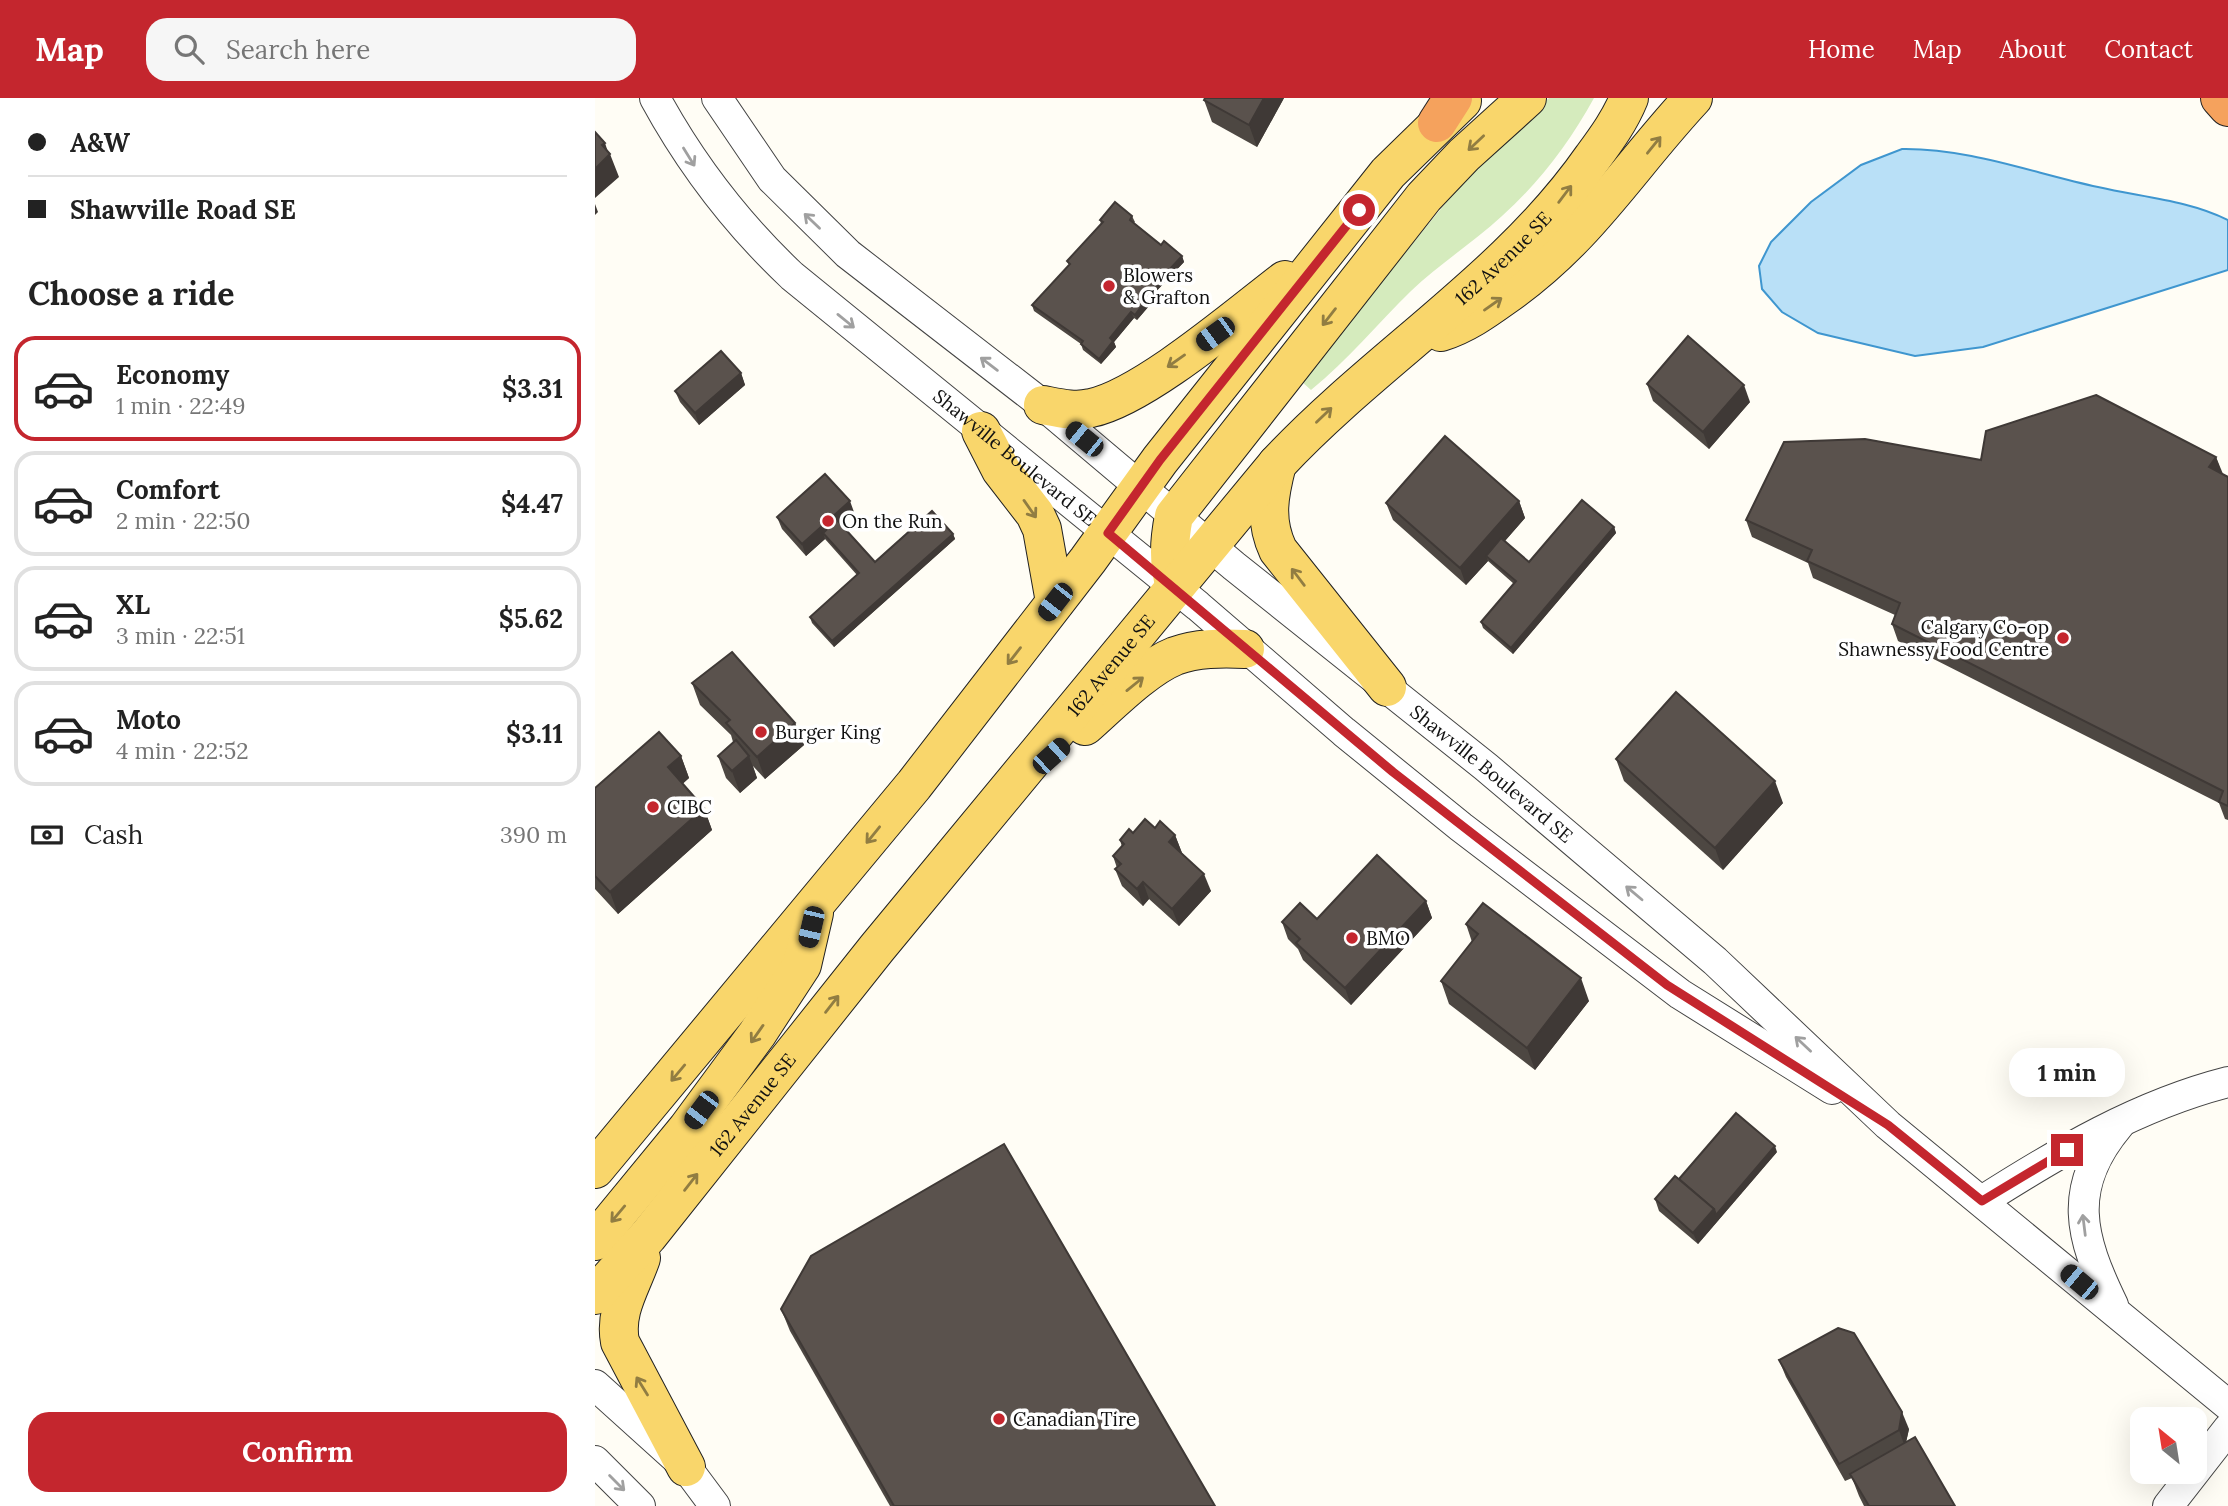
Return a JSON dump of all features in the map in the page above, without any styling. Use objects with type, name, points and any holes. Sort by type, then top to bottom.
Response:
[{"type":"highway","points":[[2220,98],[2228,107]]},
{"type":"main road","points":[[595,1169],[815,907],[1388,173],[1445,110],[1465,98]]},
{"type":"main road","points":[[1175,588],[1169,566],[1169,541],[1174,516],[1424,197],[1464,155],[1527,98]]},
{"type":"main road","name":"162 Avenue SE","points":[[595,1295],[648,1236],[991,808],[1277,464],[1343,397],[1520,244],[1556,207],[1622,116],[1629,98]]},
{"type":"main road","points":[[1409,342],[1465,324],[1556,257],[1583,231],[1693,98]]},
{"type":"main road","points":[[1043,405],[1083,410],[1122,396],[1195,348],[1329,247]]},
{"type":"main road","points":[[981,431],[1001,470],[1035,514],[1042,530],[1055,602]]},
{"type":"main road","points":[[1277,464],[1268,500],[1270,533],[1279,550],[1387,687]]},
{"type":"main road","points":[[991,808],[1110,704],[1174,657],[1210,648],[1245,649]]},
{"type":"main road","points":[[595,1241],[687,1129],[772,1011],[802,965],[815,907]]},
{"type":"main road","points":[[595,1138],[645,1112]]},
{"type":"main road","points":[[648,1236],[621,1306],[617,1326],[628,1362],[656,1408],[686,1468]]},
{"type":"street","name":"Shawville Boulevard SE","points":[[655,98],[693,163],[751,236],[800,283],[1175,588],[1461,827],[1680,994],[1888,1125]]},
{"type":"street","name":"Shawville Boulevard SE","points":[[717,98],[772,179],[822,232],[874,277],[1043,405],[1174,516],[1387,687],[1715,961],[1888,1125],[2228,1405]]},
{"type":"street","points":[[1982,1201],[2034,1168],[2124,1119],[2156,1105],[2228,1082]]},
{"type":"street","points":[[2116,1312],[2098,1274],[2085,1237],[2083,1194],[2089,1171],[2102,1145],[2124,1119]]},
{"type":"street","points":[[595,1385],[686,1468],[715,1506]]},
{"type":"street","points":[[2168,1506],[2228,1429]]},
{"type":"street","points":[[595,1461],[640,1506]]},
{"type":"green space","points":[[1549,98],[1594,98],[1575,130],[1529,190],[1491,226],[1398,303],[1337,367],[1311,390],[1301,381],[1465,179]]},
{"type":"water","points":[[1902,149],[1976,157],[2098,187],[2181,203],[2213,213],[2228,220],[2228,270],[1983,347],[1915,356],[1818,333],[1782,312],[1762,289],[1759,266],[1771,242],[1811,202],[1861,165]]},
{"type":"building","points":[[1264,98],[1249,125],[1204,100]]},
{"type":"building","points":[[595,132],[610,154],[595,169]]},
{"type":"building","name":"Blowers & Grafton","points":[[1115,202],[1132,216],[1130,220],[1161,245],[1164,241],[1182,256],[1143,298],[1146,300],[1135,315],[1131,312],[1110,338],[1113,341],[1099,359],[1081,344],[1083,341],[1032,305],[1070,264],[1067,261],[1103,222],[1100,220]]},
{"type":"building","points":[[1688,336],[1744,385],[1703,432],[1647,384]]},
{"type":"building","points":[[721,351],[741,373],[695,413],[675,391]]},
{"type":"building","points":[[2096,395],[2216,457],[2209,467],[2228,477],[2228,806],[2219,802],[2223,791],[1892,624],[1900,603],[1807,561],[1812,550],[1746,520],[1784,442],[1865,439],[1981,460],[1986,431]]},
{"type":"building","points":[[1445,436],[1519,501],[1460,568],[1386,503]]},
{"type":"building","points":[[825,474],[850,501],[802,544],[777,517]]},
{"type":"building","points":[[1582,500],[1614,527],[1511,648],[1481,622],[1516,581],[1486,556],[1501,538],[1529,562]]},
{"type":"building","points":[[932,511],[953,534],[832,641],[810,617],[859,573],[823,533],[837,520],[875,562]]},
{"type":"building","name":"Burger King","points":[[732,652],[795,723],[757,757],[726,723],[730,720],[692,683]]},
{"type":"building","points":[[1676,692],[1775,781],[1715,848],[1616,759]]},
{"type":"building","points":[[659,732],[681,756],[668,767],[704,808],[610,892],[595,876],[595,788]]},
{"type":"building","points":[[736,740],[749,756],[732,771],[718,756]]},
{"type":"building","points":[[1145,819],[1155,828],[1160,821],[1175,835],[1169,842],[1204,874],[1172,909],[1143,882],[1137,889],[1115,869],[1121,864],[1113,856],[1124,844],[1120,840],[1129,829],[1133,833]]},
{"type":"building","name":"BMO","points":[[1377,855],[1426,901],[1345,988],[1296,943],[1300,939],[1282,922],[1300,903],[1317,919]]},
{"type":"building","points":[[1483,903],[1581,978],[1527,1048],[1441,981],[1478,934],[1466,924]]},
{"type":"building","points":[[1736,1113],[1775,1146],[1716,1215],[1714,1209],[1679,1179]]},
{"type":"building","name":"Canadian Tire","points":[[1004,1144],[1215,1506],[894,1506],[781,1309],[811,1256]]},
{"type":"building","points":[[1675,1176],[1714,1209],[1693,1233],[1655,1199]]},
{"type":"building","points":[[1838,1328],[1854,1333],[1902,1412],[1899,1430],[1839,1464],[1779,1360]]},
{"type":"building","points":[[1915,1437],[1955,1506],[1869,1506],[1850,1474]]},
{"type":"place","name":"Blowers & Grafton","points":[[1109,286]]},
{"type":"place","name":"On the Run","points":[[828,521]]},
{"type":"place","name":"Calgary Co-op Shawnessy Food Centre","points":[[2063,638]]},
{"type":"place","name":"Burger King","points":[[761,732]]},
{"type":"place","name":"CIBC","points":[[653,807]]},
{"type":"place","name":"BMO","points":[[1352,938]]},
{"type":"place","name":"Canadian Tire","points":[[999,1419]]},
{"type":"route","points":[[1359,210],[1160,460],[1108,533],[1461,827],[1667,985],[1888,1125],[1982,1201],[2067,1150]]}]
